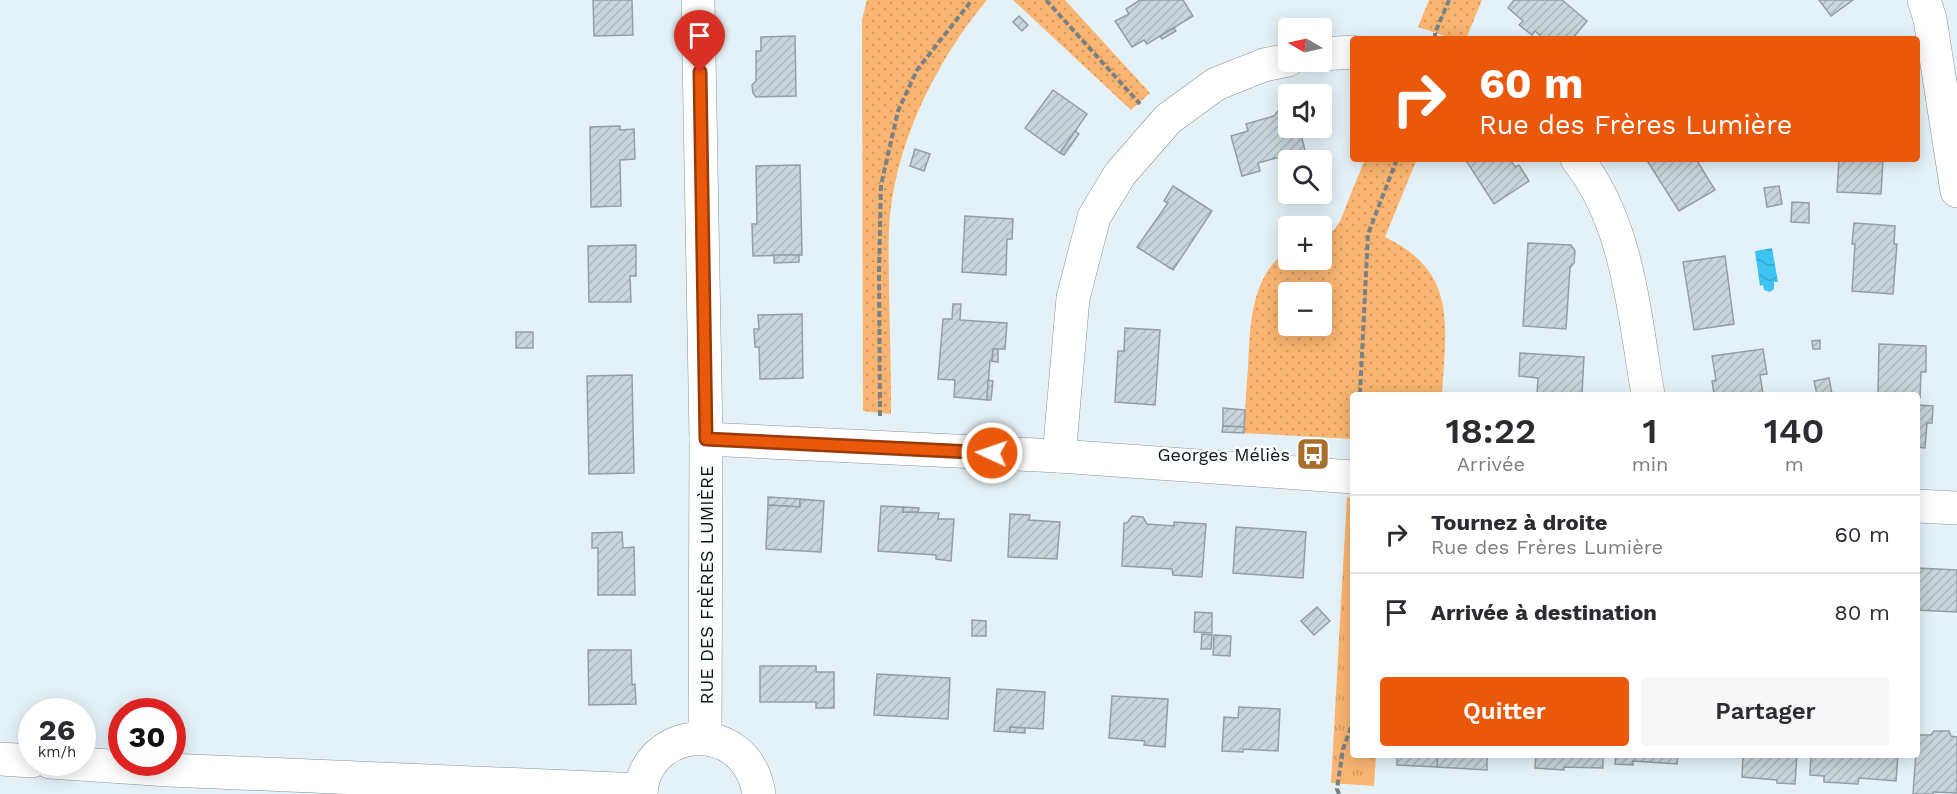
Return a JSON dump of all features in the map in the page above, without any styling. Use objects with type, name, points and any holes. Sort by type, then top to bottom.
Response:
[{"type":"street","name":"RUE DES FRÈRES LUMIÈRE","points":[[698,0],[706,439],[705,738]]},
{"type":"street","points":[[1924,0],[1930,20],[1957,191]]},
{"type":"street","points":[[1332,53],[1350,52]]},
{"type":"street","points":[[1059,456],[1073,298],[1094,217],[1120,174],[1168,119],[1216,84],[1264,65],[1278,62]]},
{"type":"street","points":[[1579,162],[1588,173],[1610,216],[1625,264],[1648,392]]},
{"type":"street","points":[[706,439],[1059,456],[1350,477]]},
{"type":"street","points":[[1920,506],[1957,508]]},
{"type":"street","points":[[96,765],[641,792],[646,773],[651,765],[670,746],[687,740],[705,738],[722,742],[737,751],[749,765],[759,794]]},
{"type":"street","points":[[0,759],[18,760]]},
{"type":"path","points":[[879,447],[881,185],[898,111],[917,70],[972,0]]},
{"type":"path","points":[[1046,0],[1161,126]]},
{"type":"path","points":[[1435,36],[1449,0]]},
{"type":"path","points":[[1360,392],[1368,234],[1396,162]]},
{"type":"path","points":[[1339,794],[1337,789],[1343,749],[1350,730]]},
{"type":"green space","points":[[867,0],[987,0],[968,24],[934,79],[908,138],[898,169],[892,200],[889,238],[891,414],[863,411],[862,20]]},
{"type":"green space","points":[[1013,0],[1065,0],[1150,93],[1131,110]]},
{"type":"green space","points":[[1429,0],[1482,0],[1467,36],[1445,36],[1418,27]]},
{"type":"green space","points":[[1364,162],[1416,162],[1385,237],[1409,251],[1425,267],[1436,284],[1445,324],[1442,392],[1350,392],[1350,439],[1244,433],[1250,336],[1254,303],[1259,288],[1278,258],[1278,270],[1332,270],[1332,231],[1340,221]]},
{"type":"green space","points":[[1347,497],[1350,498],[1350,758],[1376,758],[1374,786],[1331,783]]},
{"type":"water","points":[[1772,248],[1778,282],[1774,282],[1774,289],[1770,292],[1764,290],[1763,285],[1760,286],[1755,251]]},
{"type":"building","points":[[593,0],[632,0],[633,35],[594,36]]},
{"type":"building","points":[[1140,0],[1183,0],[1193,16],[1147,44],[1144,40],[1132,47],[1115,21],[1129,14],[1126,9]]},
{"type":"building","points":[[1514,0],[1562,0],[1587,21],[1574,36],[1541,36],[1535,31],[1532,35],[1519,25],[1523,21],[1508,8]]},
{"type":"building","points":[[1819,0],[1853,0],[1831,16]]},
{"type":"building","points":[[1019,16],[1028,25],[1022,31],[1013,22]]},
{"type":"building","points":[[1174,28],[1176,31],[1162,39],[1160,36]]},
{"type":"building","points":[[795,36],[796,96],[756,97],[752,85],[756,81],[756,51],[761,51],[761,37]]},
{"type":"building","points":[[1053,90],[1087,114],[1060,153],[1025,128]]},
{"type":"building","points":[[1278,111],[1278,138],[1302,138],[1305,150],[1278,150],[1278,157],[1258,163],[1260,171],[1242,176],[1231,136],[1248,131],[1246,124],[1274,116]]},
{"type":"building","points":[[620,126],[620,130],[634,129],[635,159],[620,160],[621,206],[591,207],[590,127]]},
{"type":"building","points":[[1075,131],[1079,134],[1064,155],[1060,153]]},
{"type":"building","points":[[915,149],[930,154],[924,171],[910,166]]},
{"type":"building","points":[[1467,162],[1512,162],[1515,167],[1519,165],[1529,181],[1494,204]]},
{"type":"building","points":[[1648,162],[1698,162],[1715,190],[1679,211]]},
{"type":"building","points":[[1839,162],[1883,162],[1881,194],[1837,192]]},
{"type":"building","points":[[800,165],[802,255],[753,256],[752,224],[757,224],[756,166]]},
{"type":"building","points":[[1173,186],[1212,211],[1173,270],[1137,247],[1168,203],[1164,201]]},
{"type":"building","points":[[1779,186],[1782,204],[1767,207],[1764,188]]},
{"type":"building","points":[[1792,202],[1809,203],[1809,223],[1791,222]]},
{"type":"building","points":[[965,216],[1013,219],[1012,239],[1007,239],[1006,275],[962,272]]},
{"type":"building","points":[[1854,223],[1895,226],[1894,244],[1897,244],[1893,294],[1852,291]]},
{"type":"building","points":[[1528,243],[1571,245],[1575,251],[1574,263],[1570,268],[1566,329],[1523,326]]},
{"type":"building","points":[[636,245],[636,276],[630,276],[631,302],[589,302],[588,246]]},
{"type":"building","points":[[774,255],[799,255],[799,262],[774,263]]},
{"type":"building","points":[[1725,256],[1734,324],[1694,330],[1683,262]]},
{"type":"building","points":[[953,304],[961,304],[960,320],[1007,323],[1005,349],[993,349],[987,400],[954,397],[955,380],[938,379],[943,319],[952,319]]},
{"type":"building","points":[[802,314],[803,378],[760,379],[759,347],[755,347],[754,329],[759,329],[758,315]]},
{"type":"building","points":[[1125,328],[1160,330],[1155,405],[1115,402],[1118,351],[1124,351]]},
{"type":"building","points":[[516,332],[533,332],[533,348],[516,348]]},
{"type":"building","points":[[1820,340],[1820,349],[1813,349],[1812,341]]},
{"type":"building","points":[[1879,344],[1926,346],[1926,372],[1921,372],[1920,398],[1920,392],[1878,392]]},
{"type":"building","points":[[993,349],[998,349],[998,362],[992,361]]},
{"type":"building","points":[[1763,349],[1767,374],[1760,375],[1763,392],[1714,392],[1712,381],[1716,380],[1712,356]]},
{"type":"building","points":[[1520,353],[1584,357],[1582,392],[1537,392],[1538,378],[1519,376]]},
{"type":"building","points":[[632,375],[634,473],[589,474],[587,376]]},
{"type":"building","points":[[1829,378],[1832,392],[1817,392],[1814,381]]},
{"type":"building","points":[[988,380],[993,381],[991,400],[987,400]]},
{"type":"building","points":[[1920,405],[1933,406],[1932,423],[1927,423],[1925,448],[1920,447]]},
{"type":"building","points":[[1223,408],[1245,410],[1244,427],[1223,426]]},
{"type":"building","points":[[1223,426],[1244,427],[1244,433],[1222,432]]},
{"type":"building","points":[[768,497],[800,499],[800,507],[768,505]]},
{"type":"building","points":[[800,499],[824,501],[821,552],[766,549],[768,505],[800,507]]},
{"type":"building","points":[[881,506],[903,507],[903,512],[939,513],[938,519],[954,519],[951,561],[936,559],[936,555],[878,551]]},
{"type":"building","points":[[903,507],[919,508],[918,512],[903,512]]},
{"type":"building","points":[[1010,514],[1030,515],[1029,520],[1060,522],[1057,559],[1008,557]]},
{"type":"building","points":[[1132,516],[1143,517],[1147,524],[1174,526],[1174,522],[1206,524],[1202,577],[1173,575],[1172,569],[1122,566],[1124,523],[1127,523]]},
{"type":"building","points":[[1236,527],[1306,532],[1303,578],[1233,573]]},
{"type":"building","points":[[622,532],[623,548],[634,547],[635,595],[598,595],[598,548],[592,548],[592,533]]},
{"type":"building","points":[[1920,568],[1957,570],[1957,612],[1920,610]]},
{"type":"building","points":[[1317,607],[1330,621],[1314,635],[1301,621]]},
{"type":"building","points":[[1195,612],[1212,613],[1212,633],[1194,632]]},
{"type":"building","points":[[972,620],[986,621],[986,636],[972,636]]},
{"type":"building","points":[[1202,634],[1212,635],[1211,649],[1201,649]]},
{"type":"building","points":[[1214,635],[1231,636],[1230,656],[1213,655]]},
{"type":"building","points":[[588,650],[631,650],[632,685],[635,684],[636,704],[589,705]]},
{"type":"building","points":[[760,666],[816,666],[816,672],[834,672],[834,708],[816,708],[816,702],[760,702]]},
{"type":"building","points":[[877,674],[950,678],[948,719],[874,715]]},
{"type":"building","points":[[997,689],[1045,692],[1043,729],[1010,727],[1010,732],[994,731]]},
{"type":"building","points":[[1112,696],[1168,699],[1165,747],[1144,745],[1145,741],[1109,738]]},
{"type":"building","points":[[1239,707],[1280,709],[1278,751],[1243,749],[1243,752],[1222,751],[1224,717],[1238,718]]},
{"type":"building","points":[[1010,727],[1025,728],[1025,733],[1010,732]]},
{"type":"building","points":[[1934,731],[1949,731],[1951,736],[1957,737],[1957,793],[1913,794],[1916,758],[1920,758],[1920,735],[1931,735]]},
{"type":"building","points":[[1397,758],[1438,758],[1437,767],[1397,765]]},
{"type":"building","points":[[1438,758],[1487,758],[1487,770],[1437,767]]},
{"type":"building","points":[[1536,758],[1603,758],[1603,768],[1564,767],[1564,770],[1535,768]]},
{"type":"building","points":[[1616,758],[1678,758],[1677,764],[1633,761],[1633,765],[1615,764]]},
{"type":"building","points":[[1743,758],[1797,758],[1795,784],[1742,777]]},
{"type":"building","points":[[1811,758],[1898,758],[1896,781],[1859,778],[1858,784],[1824,782],[1824,776],[1810,775]]},
{"type":"place","name":"Georges Méliès","points":[[1313,454]]},
{"type":"route","points":[[700,72],[706,439],[992,453]]}]
